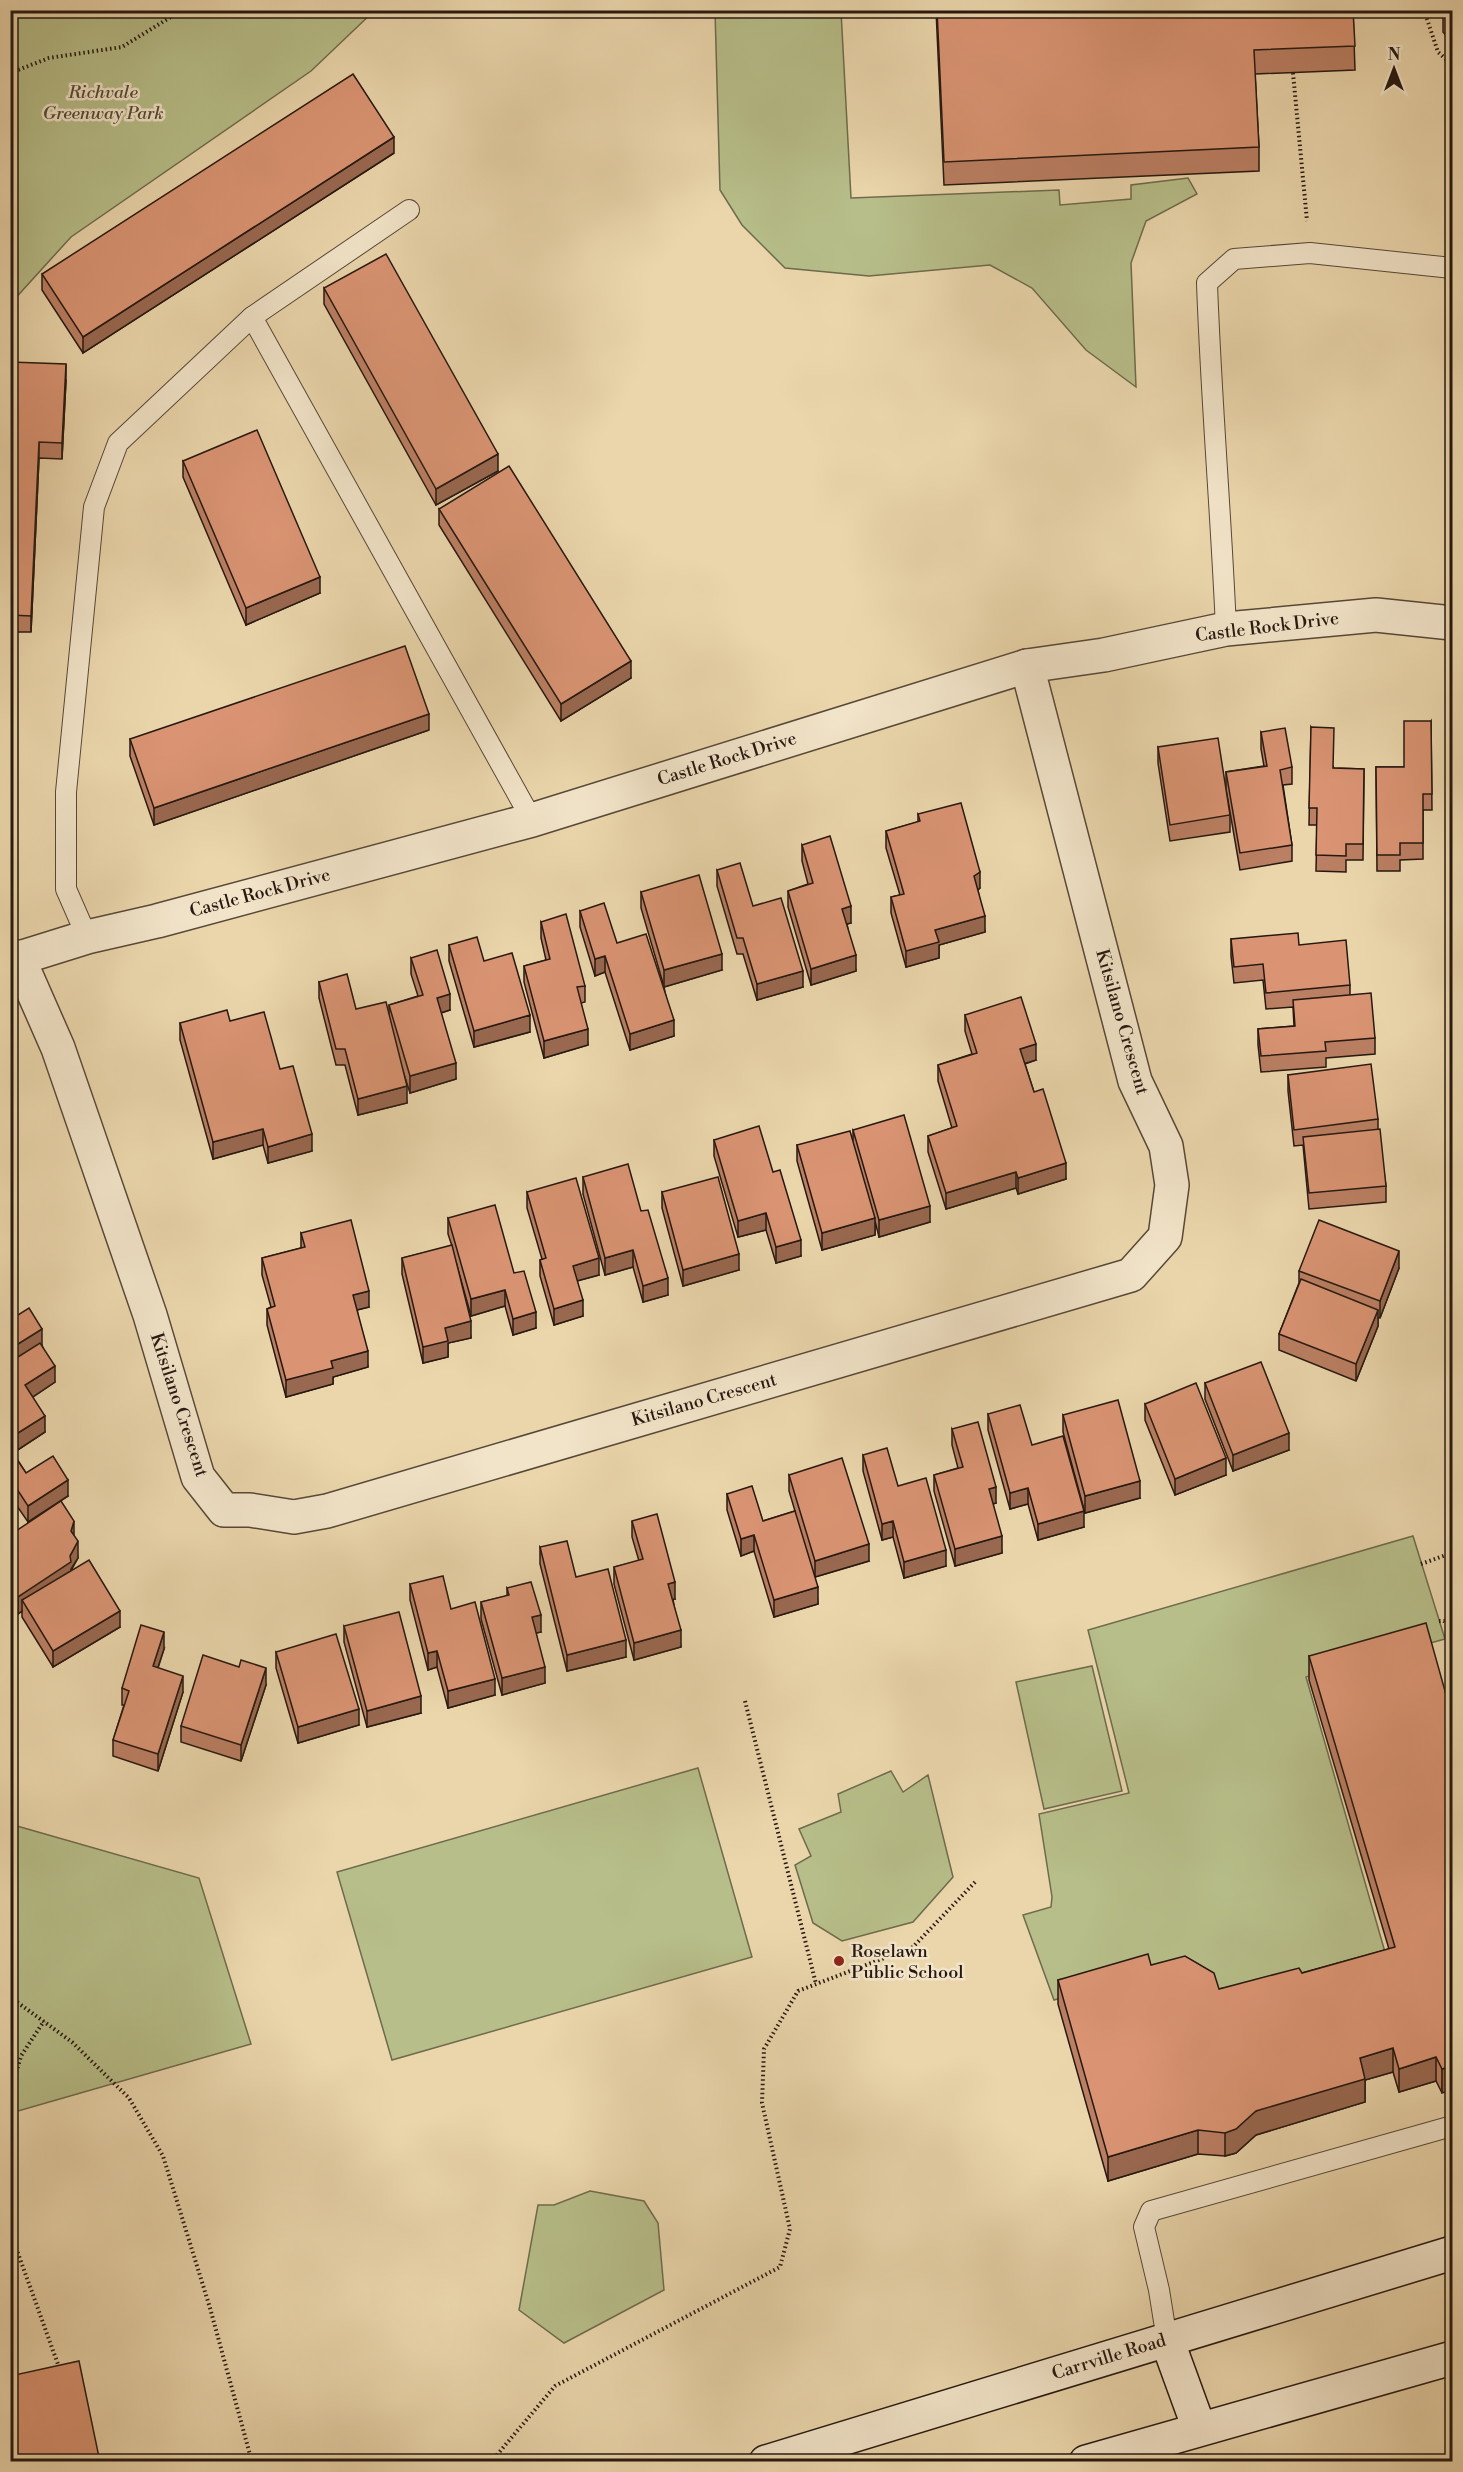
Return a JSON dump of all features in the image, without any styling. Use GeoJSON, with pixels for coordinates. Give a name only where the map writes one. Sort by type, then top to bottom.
{"type":"FeatureCollection","features":[{"type":"Feature","properties":{"kind":"street","name":"Castle Rock Drive"},"geometry":{"type":"LineString","coordinates":[[14,959],[87,937],[169,918],[532,820],[1027,666],[1104,655],[1226,629],[1376,615],[1452,623]]}},
{"type":"Feature","properties":{"kind":"street","name":"Kitsilano Crescent"},"geometry":{"type":"LineString","coordinates":[[14,959],[58,1048],[150,1315],[198,1477],[224,1510],[250,1510],[294,1517],[327,1511],[1131,1275],[1165,1237],[1172,1185],[1166,1146],[1135,1081],[1027,666]]}},
{"type":"Feature","properties":{"kind":"street","name":"Carrville Road"},"geometry":{"type":"LineString","coordinates":[[766,2462],[1452,2253]]}},
{"type":"Feature","properties":{"kind":"street"},"geometry":{"type":"LineString","coordinates":[[1167,2340],[1199,2428]]}},
{"type":"Feature","properties":{"kind":"street"},"geometry":{"type":"LineString","coordinates":[[1086,2462],[1199,2428],[1452,2358]]}},
{"type":"Feature","properties":{"kind":"lane"},"geometry":{"type":"LineString","coordinates":[[87,937],[66,889],[66,792],[94,507],[118,443],[252,317],[409,210]]}},
{"type":"Feature","properties":{"kind":"lane"},"geometry":{"type":"LineString","coordinates":[[1226,629],[1207,283],[1234,259],[1310,253],[1452,268]]}},
{"type":"Feature","properties":{"kind":"lane"},"geometry":{"type":"LineString","coordinates":[[252,317],[532,820]]}},
{"type":"Feature","properties":{"kind":"lane"},"geometry":{"type":"LineString","coordinates":[[1167,2340],[1159,2290],[1144,2227],[1151,2211],[1452,2126]]}},
{"type":"Feature","properties":{"kind":"path"},"geometry":{"type":"LineString","coordinates":[[10,73],[50,58],[122,47],[182,10]]}},
{"type":"Feature","properties":{"kind":"path"},"geometry":{"type":"LineString","coordinates":[[1424,10],[1438,52],[1452,65]]}},
{"type":"Feature","properties":{"kind":"path"},"geometry":{"type":"LineString","coordinates":[[1293,73],[1310,253]]}},
{"type":"Feature","properties":{"kind":"path"},"geometry":{"type":"LineString","coordinates":[[1421,1564],[1452,1553]]}},
{"type":"Feature","properties":{"kind":"path"},"geometry":{"type":"LineString","coordinates":[[1439,1621],[1444,1621],[1452,1631]]}},
{"type":"Feature","properties":{"kind":"path"},"geometry":{"type":"LineString","coordinates":[[746,1701],[816,1984]]}},
{"type":"Feature","properties":{"kind":"path"},"geometry":{"type":"LineString","coordinates":[[491,2462],[555,2386],[780,2267],[790,2229],[762,2103],[764,2049],[798,1991],[913,1947],[977,1880]]}},
{"type":"Feature","properties":{"kind":"path"},"geometry":{"type":"LineString","coordinates":[[10,1997],[72,2042],[129,2098],[163,2156],[210,2308],[252,2462]]}},
{"type":"Feature","properties":{"kind":"path"},"geometry":{"type":"LineString","coordinates":[[10,2094],[21,2056],[44,2021]]}},
{"type":"Feature","properties":{"kind":"path"},"geometry":{"type":"LineString","coordinates":[[10,2230],[61,2372]]}},
{"type":"Feature","properties":{"kind":"green space","name":"Richvale Greenway Park"},"geometry":{"type":"Polygon","coordinates":[[[11,10],[374,11],[311,71],[71,237],[11,303],[11,10]]]}},
{"type":"Feature","properties":{"kind":"green space"},"geometry":{"type":"Polygon","coordinates":[[[715,11],[841,11],[851,198],[1059,190],[1060,205],[1131,199],[1131,185],[1188,178],[1197,194],[1146,221],[1131,263],[1136,387],[1086,350],[1032,288],[990,265],[869,276],[785,268],[742,225],[720,190],[715,11]]]}},
{"type":"Feature","properties":{"kind":"green space"},"geometry":{"type":"Polygon","coordinates":[[[1413,1536],[1445,1639],[1306,1677],[1389,1966],[1223,2008],[1149,1972],[1054,2000],[1023,1915],[1051,1907],[1052,1897],[1039,1814],[1129,1793],[1088,1630],[1413,1536]]]}},
{"type":"Feature","properties":{"kind":"green space"},"geometry":{"type":"Polygon","coordinates":[[[1092,1666],[1122,1791],[1044,1809],[1016,1682],[1092,1666]]]}},
{"type":"Feature","properties":{"kind":"green space"},"geometry":{"type":"Polygon","coordinates":[[[698,1768],[752,1957],[392,2060],[337,1872],[698,1768]]]}},
{"type":"Feature","properties":{"kind":"green space"},"geometry":{"type":"Polygon","coordinates":[[[891,1771],[903,1792],[928,1775],[953,1877],[913,1922],[842,1941],[813,1923],[795,1865],[811,1856],[799,1829],[841,1812],[838,1794],[891,1771]]]}},
{"type":"Feature","properties":{"kind":"green space"},"geometry":{"type":"Polygon","coordinates":[[[10,1824],[199,1878],[251,2044],[11,2113],[10,1824]]]}},
{"type":"Feature","properties":{"kind":"green space"},"geometry":{"type":"Polygon","coordinates":[[[590,2191],[644,2201],[658,2223],[664,2290],[564,2343],[519,2310],[538,2205],[554,2205],[590,2191]]]}},
{"type":"Feature","properties":{"kind":"building"},"geometry":{"type":"Polygon","coordinates":[[[937,10],[1353,10],[1355,46],[1254,50],[1259,147],[944,162],[937,10]]]}},
{"type":"Feature","properties":{"kind":"building"},"geometry":{"type":"Polygon","coordinates":[[[353,74],[394,137],[83,337],[42,274],[353,74]]]}},
{"type":"Feature","properties":{"kind":"building"},"geometry":{"type":"Polygon","coordinates":[[[386,254],[498,454],[436,489],[324,288],[386,254]]]}},
{"type":"Feature","properties":{"kind":"building"},"geometry":{"type":"Polygon","coordinates":[[[10,362],[66,364],[62,443],[39,442],[31,616],[10,615],[10,362]]]}},
{"type":"Feature","properties":{"kind":"building"},"geometry":{"type":"Polygon","coordinates":[[[257,430],[320,577],[246,608],[183,461],[257,430]]]}},
{"type":"Feature","properties":{"kind":"building"},"geometry":{"type":"Polygon","coordinates":[[[509,466],[631,661],[561,704],[439,509],[509,466]]]}},
{"type":"Feature","properties":{"kind":"building"},"geometry":{"type":"Polygon","coordinates":[[[10,629],[17,630],[10,702],[10,629]]]}},
{"type":"Feature","properties":{"kind":"building"},"geometry":{"type":"Polygon","coordinates":[[[405,646],[429,714],[154,808],[130,739],[405,646]]]}},
{"type":"Feature","properties":{"kind":"building"},"geometry":{"type":"Polygon","coordinates":[[[1404,721],[1431,721],[1432,794],[1423,794],[1423,843],[1400,843],[1400,855],[1377,855],[1376,767],[1404,767],[1404,721]]]}},
{"type":"Feature","properties":{"kind":"building"},"geometry":{"type":"Polygon","coordinates":[[[1311,727],[1334,728],[1333,768],[1364,769],[1363,844],[1346,844],[1346,856],[1316,855],[1317,808],[1309,808],[1311,727]]]}},
{"type":"Feature","properties":{"kind":"building"},"geometry":{"type":"Polygon","coordinates":[[[1285,728],[1292,767],[1280,770],[1292,845],[1240,853],[1226,772],[1267,766],[1261,732],[1285,728]]]}},
{"type":"Feature","properties":{"kind":"building"},"geometry":{"type":"Polygon","coordinates":[[[1218,738],[1230,815],[1170,825],[1158,747],[1218,738]]]}},
{"type":"Feature","properties":{"kind":"building"},"geometry":{"type":"Polygon","coordinates":[[[1452,770],[1452,802],[1447,801],[1452,770]]]}},
{"type":"Feature","properties":{"kind":"building"},"geometry":{"type":"Polygon","coordinates":[[[961,803],[980,872],[974,876],[985,916],[935,930],[939,942],[906,951],[891,897],[904,894],[886,831],[920,821],[918,814],[961,803]]]}},
{"type":"Feature","properties":{"kind":"building"},"geometry":{"type":"Polygon","coordinates":[[[830,836],[851,906],[842,909],[856,955],[811,969],[788,891],[813,883],[802,845],[830,836]]]}},
{"type":"Feature","properties":{"kind":"building"},"geometry":{"type":"Polygon","coordinates":[[[740,863],[753,906],[781,898],[803,971],[757,984],[743,938],[737,938],[717,870],[740,863]]]}},
{"type":"Feature","properties":{"kind":"building"},"geometry":{"type":"Polygon","coordinates":[[[699,875],[722,954],[664,970],[641,892],[699,875]]]}},
{"type":"Feature","properties":{"kind":"building"},"geometry":{"type":"Polygon","coordinates":[[[604,903],[617,943],[646,934],[674,1020],[630,1034],[605,956],[595,959],[580,911],[604,903]]]}},
{"type":"Feature","properties":{"kind":"building"},"geometry":{"type":"Polygon","coordinates":[[[566,914],[585,986],[577,987],[588,1029],[544,1041],[524,966],[550,959],[541,922],[566,914]]]}},
{"type":"Feature","properties":{"kind":"building"},"geometry":{"type":"Polygon","coordinates":[[[1298,933],[1299,945],[1346,940],[1350,985],[1266,993],[1263,964],[1234,967],[1231,939],[1298,933]]]}},
{"type":"Feature","properties":{"kind":"building"},"geometry":{"type":"Polygon","coordinates":[[[477,937],[484,961],[512,953],[530,1015],[474,1031],[449,945],[477,937]]]}},
{"type":"Feature","properties":{"kind":"building"},"geometry":{"type":"Polygon","coordinates":[[[437,950],[450,994],[437,998],[456,1063],[410,1076],[389,1005],[423,995],[411,958],[437,950]]]}},
{"type":"Feature","properties":{"kind":"building"},"geometry":{"type":"Polygon","coordinates":[[[347,974],[356,1009],[386,1002],[407,1086],[358,1099],[345,1049],[336,1049],[319,982],[347,974]]]}},
{"type":"Feature","properties":{"kind":"building"},"geometry":{"type":"Polygon","coordinates":[[[1371,993],[1375,1038],[1325,1042],[1326,1051],[1261,1056],[1258,1029],[1295,1026],[1293,1000],[1371,993]]]}},
{"type":"Feature","properties":{"kind":"building"},"geometry":{"type":"Polygon","coordinates":[[[1021,997],[1036,1044],[1020,1049],[1034,1092],[1043,1089],[1066,1163],[1018,1178],[1016,1172],[946,1193],[928,1136],[957,1126],[938,1065],[977,1053],[965,1015],[1021,997]]]}},
{"type":"Feature","properties":{"kind":"building"},"geometry":{"type":"Polygon","coordinates":[[[227,1010],[230,1021],[264,1012],[280,1069],[293,1066],[312,1134],[268,1147],[263,1129],[213,1142],[180,1023],[227,1010]]]}},
{"type":"Feature","properties":{"kind":"building"},"geometry":{"type":"Polygon","coordinates":[[[1371,1064],[1378,1119],[1294,1130],[1288,1075],[1371,1064]]]}},
{"type":"Feature","properties":{"kind":"building"},"geometry":{"type":"Polygon","coordinates":[[[904,1115],[930,1206],[879,1220],[853,1130],[904,1115]]]}},
{"type":"Feature","properties":{"kind":"building"},"geometry":{"type":"Polygon","coordinates":[[[759,1126],[773,1172],[780,1170],[801,1240],[776,1247],[766,1213],[738,1221],[714,1140],[759,1126]]]}},
{"type":"Feature","properties":{"kind":"building"},"geometry":{"type":"Polygon","coordinates":[[[1380,1129],[1386,1186],[1309,1193],[1303,1137],[1380,1129]]]}},
{"type":"Feature","properties":{"kind":"building"},"geometry":{"type":"Polygon","coordinates":[[[850,1131],[875,1218],[822,1233],[797,1145],[850,1131]]]}},
{"type":"Feature","properties":{"kind":"building"},"geometry":{"type":"Polygon","coordinates":[[[628,1164],[641,1211],[648,1210],[668,1278],[643,1286],[633,1250],[605,1258],[583,1177],[628,1164]]]}},
{"type":"Feature","properties":{"kind":"building"},"geometry":{"type":"Polygon","coordinates":[[[718,1177],[739,1254],[683,1270],[662,1192],[718,1177]]]}},
{"type":"Feature","properties":{"kind":"building"},"geometry":{"type":"Polygon","coordinates":[[[576,1178],[599,1258],[573,1266],[583,1300],[554,1309],[540,1260],[546,1258],[527,1192],[576,1178]]]}},
{"type":"Feature","properties":{"kind":"building"},"geometry":{"type":"Polygon","coordinates":[[[495,1205],[514,1273],[524,1271],[536,1312],[513,1319],[505,1290],[471,1299],[448,1218],[495,1205]]]}},
{"type":"Feature","properties":{"kind":"building"},"geometry":{"type":"Polygon","coordinates":[[[351,1220],[369,1291],[353,1295],[368,1351],[331,1361],[333,1368],[286,1380],[267,1309],[275,1306],[262,1258],[305,1247],[301,1233],[351,1220]]]}},
{"type":"Feature","properties":{"kind":"building"},"geometry":{"type":"Polygon","coordinates":[[[1319,1220],[1399,1251],[1380,1301],[1299,1271],[1319,1220]]]}},
{"type":"Feature","properties":{"kind":"building"},"geometry":{"type":"Polygon","coordinates":[[[452,1245],[471,1321],[445,1328],[448,1341],[423,1347],[402,1258],[452,1245]]]}},
{"type":"Feature","properties":{"kind":"building"},"geometry":{"type":"Polygon","coordinates":[[[1301,1279],[1378,1310],[1356,1364],[1279,1334],[1301,1279]]]}},
{"type":"Feature","properties":{"kind":"building"},"geometry":{"type":"Polygon","coordinates":[[[29,1308],[42,1329],[10,1349],[10,1320],[29,1308]]]}},
{"type":"Feature","properties":{"kind":"building"},"geometry":{"type":"Polygon","coordinates":[[[40,1343],[55,1366],[25,1385],[45,1416],[10,1438],[10,1362],[40,1343]]]}},
{"type":"Feature","properties":{"kind":"building"},"geometry":{"type":"Polygon","coordinates":[[[1261,1362],[1289,1433],[1233,1455],[1205,1383],[1261,1362]]]}},
{"type":"Feature","properties":{"kind":"building"},"geometry":{"type":"Polygon","coordinates":[[[1196,1383],[1226,1458],[1175,1479],[1145,1404],[1196,1383]]]}},
{"type":"Feature","properties":{"kind":"building"},"geometry":{"type":"Polygon","coordinates":[[[1118,1400],[1140,1481],[1085,1496],[1063,1415],[1118,1400]]]}},
{"type":"Feature","properties":{"kind":"building"},"geometry":{"type":"Polygon","coordinates":[[[1020,1405],[1032,1445],[1063,1436],[1084,1511],[1038,1524],[1028,1488],[1010,1493],[988,1414],[1020,1405]]]}},
{"type":"Feature","properties":{"kind":"building"},"geometry":{"type":"Polygon","coordinates":[[[978,1422],[996,1487],[989,1489],[1002,1536],[955,1549],[934,1475],[963,1467],[952,1429],[978,1422]]]}},
{"type":"Feature","properties":{"kind":"building"},"geometry":{"type":"Polygon","coordinates":[[[887,1448],[898,1486],[926,1478],[946,1550],[904,1562],[893,1521],[882,1524],[863,1455],[887,1448]]]}},
{"type":"Feature","properties":{"kind":"building"},"geometry":{"type":"Polygon","coordinates":[[[10,1449],[26,1473],[53,1456],[68,1480],[28,1506],[15,1486],[10,1489],[10,1449]]]}},
{"type":"Feature","properties":{"kind":"building"},"geometry":{"type":"Polygon","coordinates":[[[842,1458],[869,1544],[815,1561],[789,1475],[842,1458]]]}},
{"type":"Feature","properties":{"kind":"building"},"geometry":{"type":"Polygon","coordinates":[[[752,1486],[763,1521],[795,1511],[818,1587],[774,1600],[754,1535],[741,1539],[727,1494],[752,1486]]]}},
{"type":"Feature","properties":{"kind":"building"},"geometry":{"type":"Polygon","coordinates":[[[61,1501],[74,1521],[71,1531],[78,1541],[70,1556],[71,1562],[18,1597],[10,1585],[10,1535],[61,1501]]]}},
{"type":"Feature","properties":{"kind":"building"},"geometry":{"type":"Polygon","coordinates":[[[657,1514],[675,1582],[668,1584],[681,1630],[634,1643],[614,1567],[643,1559],[632,1521],[657,1514]]]}},
{"type":"Feature","properties":{"kind":"building"},"geometry":{"type":"Polygon","coordinates":[[[567,1541],[576,1577],[608,1569],[626,1640],[567,1655],[540,1547],[567,1541]]]}},
{"type":"Feature","properties":{"kind":"building"},"geometry":{"type":"Polygon","coordinates":[[[89,1560],[120,1611],[53,1651],[22,1600],[89,1560]]]}},
{"type":"Feature","properties":{"kind":"building"},"geometry":{"type":"Polygon","coordinates":[[[443,1576],[451,1609],[475,1602],[495,1679],[448,1691],[437,1651],[428,1653],[410,1584],[443,1576]]]}},
{"type":"Feature","properties":{"kind":"building"},"geometry":{"type":"Polygon","coordinates":[[[531,1582],[541,1615],[532,1617],[545,1667],[502,1678],[481,1602],[509,1595],[507,1588],[531,1582]]]}},
{"type":"Feature","properties":{"kind":"building"},"geometry":{"type":"Polygon","coordinates":[[[399,1612],[421,1696],[367,1711],[344,1626],[399,1612]]]}},
{"type":"Feature","properties":{"kind":"building"},"geometry":{"type":"Polygon","coordinates":[[[1426,1623],[1452,1716],[1452,2066],[1442,2069],[1436,2057],[1399,2069],[1393,2048],[1360,2058],[1365,2079],[1256,2111],[1236,2129],[1225,2133],[1198,2130],[1108,2157],[1058,1980],[1148,1954],[1151,1965],[1185,1956],[1214,1973],[1219,1989],[1299,1968],[1302,1973],[1395,1947],[1309,1656],[1426,1623]]]}},
{"type":"Feature","properties":{"kind":"building"},"geometry":{"type":"Polygon","coordinates":[[[141,1625],[164,1632],[153,1666],[183,1676],[158,1754],[113,1740],[129,1691],[122,1688],[141,1625]]]}},
{"type":"Feature","properties":{"kind":"building"},"geometry":{"type":"Polygon","coordinates":[[[336,1634],[359,1709],[298,1727],[276,1652],[336,1634]]]}},
{"type":"Feature","properties":{"kind":"building"},"geometry":{"type":"Polygon","coordinates":[[[203,1655],[239,1667],[241,1660],[266,1668],[241,1745],[181,1726],[203,1655]]]}},
{"type":"Feature","properties":{"kind":"building"},"geometry":{"type":"Polygon","coordinates":[[[79,2361],[100,2462],[14,2462],[10,2447],[10,2376],[79,2361]]]}},
{"type":"Feature","properties":{"kind":"place","name":"Roselawn Public School"},"geometry":{"type":"Point","coordinates":[839,1961]}}]}
